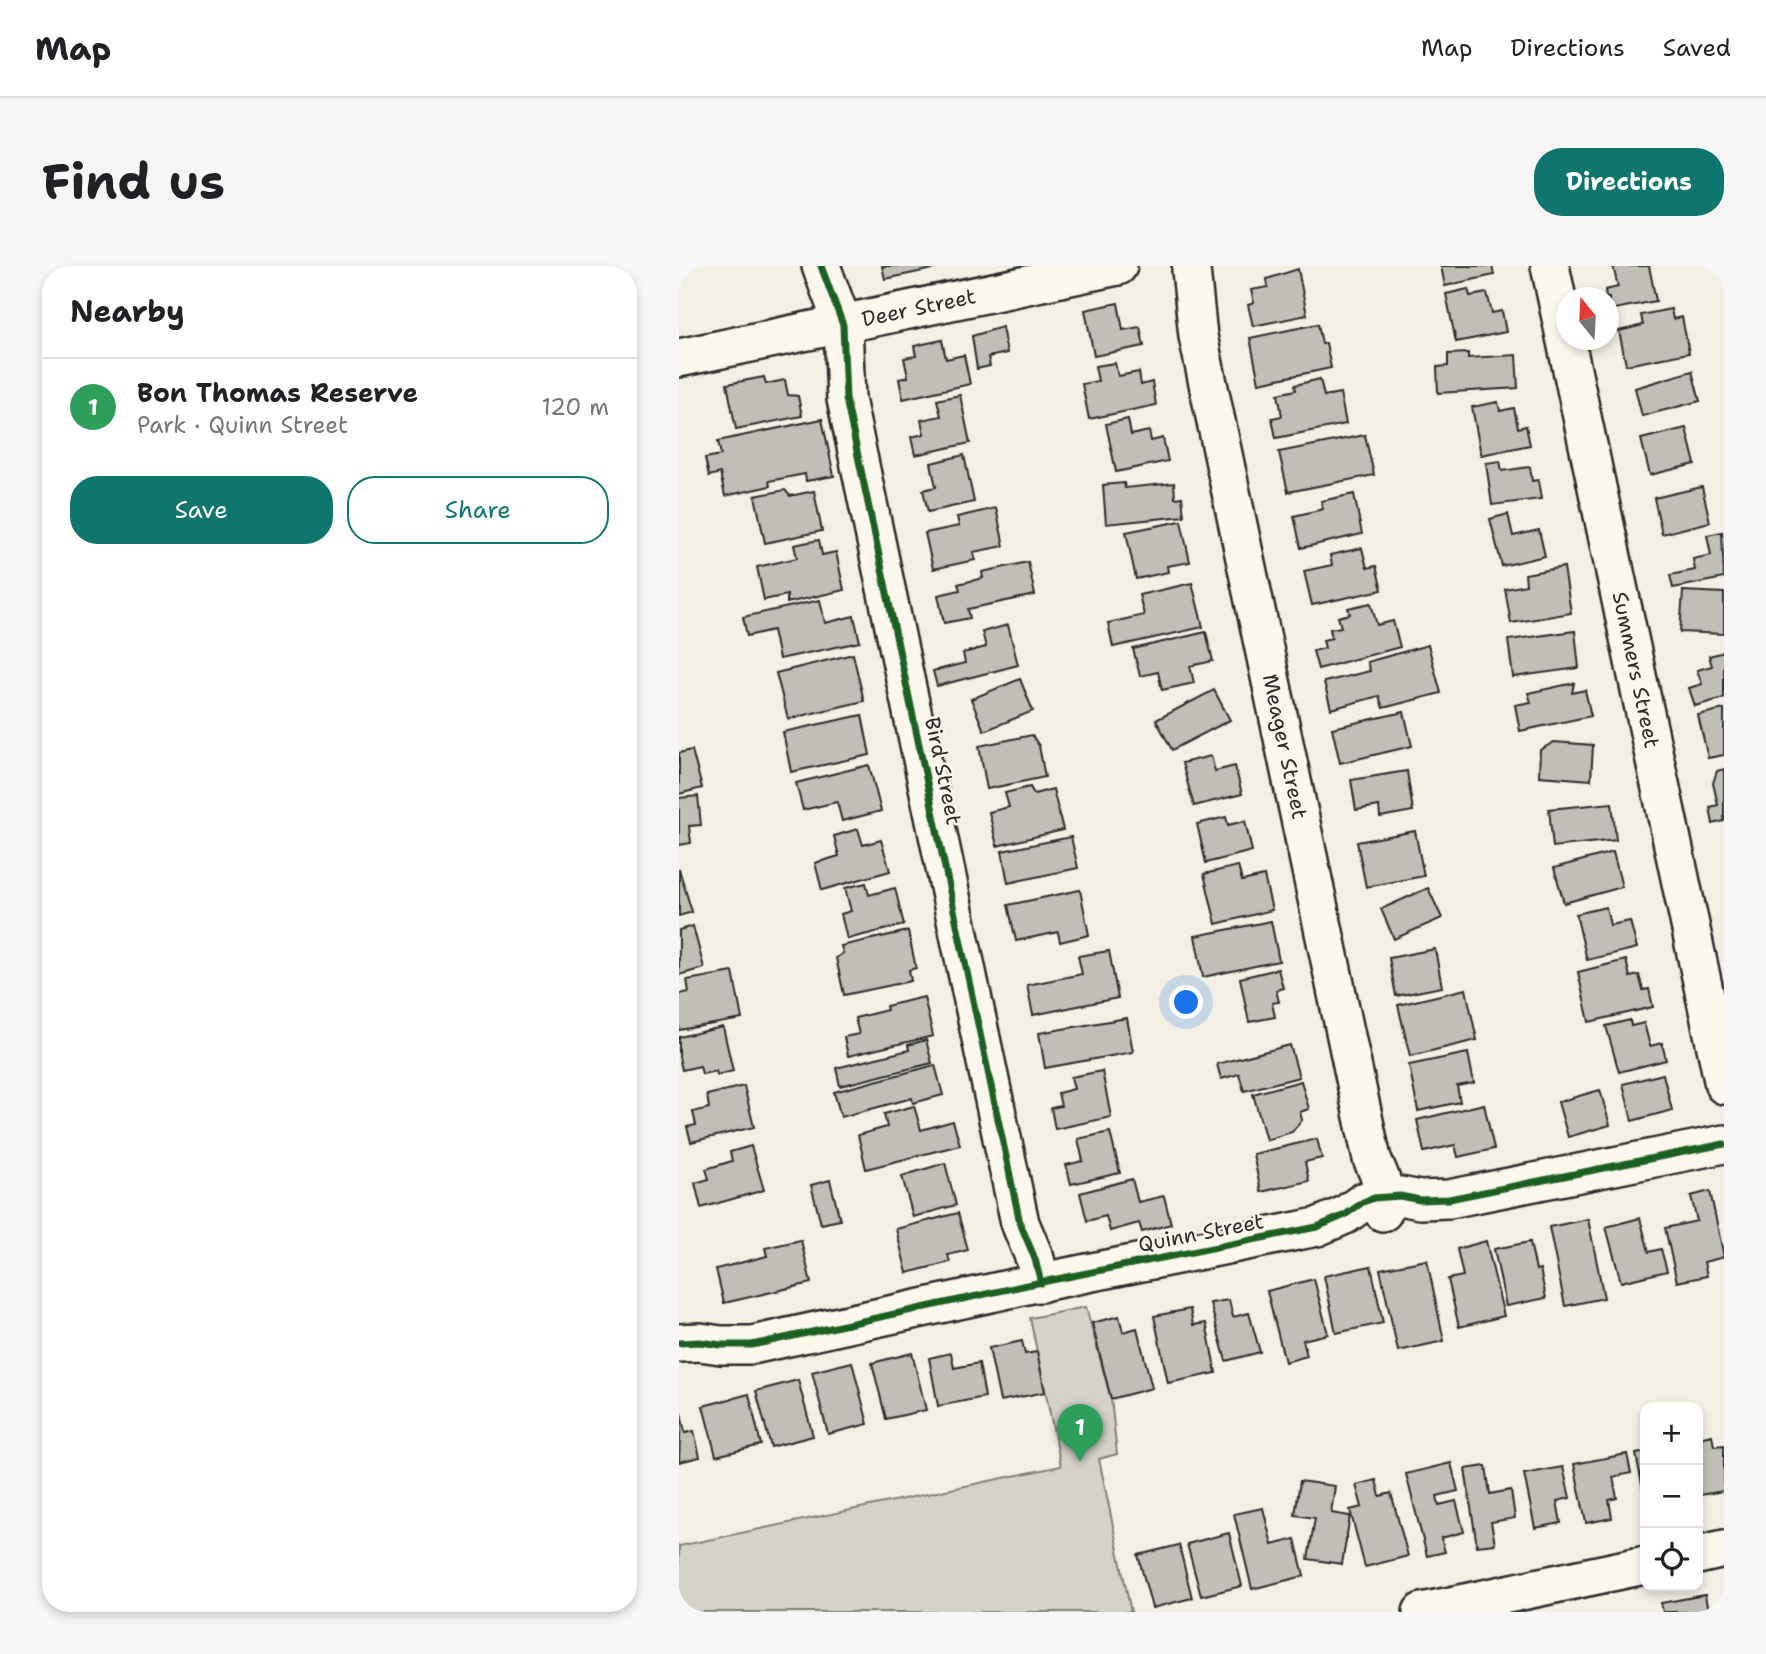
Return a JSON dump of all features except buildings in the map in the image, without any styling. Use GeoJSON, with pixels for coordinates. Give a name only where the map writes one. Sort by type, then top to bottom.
{"type":"FeatureCollection","features":[{"type":"Feature","properties":{"kind":"street","name":"Bird Street"},"geometry":{"type":"LineString","coordinates":[[815,266],[831,327]]}},
{"type":"Feature","properties":{"kind":"street","name":"Bird Street"},"geometry":{"type":"LineString","coordinates":[[821,266],[831,327],[1020,1223],[1021,1261],[1034,1284]]}},
{"type":"Feature","properties":{"kind":"street","name":"Deer Street"},"geometry":{"type":"LineString","coordinates":[[679,358],[1127,266]]}},
{"type":"Feature","properties":{"kind":"street","name":"Summers Street"},"geometry":{"type":"LineString","coordinates":[[1550,266],[1722,1080],[1724,1120]]}},
{"type":"Feature","properties":{"kind":"street","name":"Meager Street"},"geometry":{"type":"LineString","coordinates":[[1182,269],[1372,1159],[1371,1184],[1381,1202]]}},
{"type":"Feature","properties":{"kind":"street","name":"Quinn Street"},"geometry":{"type":"LineString","coordinates":[[681,1346],[701,1360],[730,1355],[752,1345],[1034,1284],[1317,1227],[1341,1229],[1362,1223],[1375,1214],[1381,1202],[1411,1213],[1430,1210],[1449,1199],[1724,1144]]}},
{"type":"Feature","properties":{"kind":"street"},"geometry":{"type":"LineString","coordinates":[[1703,1554],[1724,1549]]}},
{"type":"Feature","properties":{"kind":"street"},"geometry":{"type":"LineString","coordinates":[[1422,1612],[1640,1567]]}},
{"type":"Feature","properties":{"kind":"shaded area"},"geometry":{"type":"Polygon","coordinates":[[[1086,1307],[1111,1399],[1117,1454],[1099,1459],[1131,1612],[679,1612],[679,1546],[1061,1466],[1030,1318],[1086,1307]]]}},
{"type":"Feature","properties":{"kind":"cycle path"},"geometry":{"type":"LineString","coordinates":[[821,266],[843,325],[846,399],[1020,1223],[1035,1259],[1041,1283]]}},
{"type":"Feature","properties":{"kind":"cycle path"},"geometry":{"type":"LineString","coordinates":[[679,1343],[752,1345],[1027,1285],[1317,1227],[1374,1198],[1400,1196],[1420,1200],[1449,1199],[1724,1144]]}},
{"type":"Feature","properties":{"kind":"place","name":"Bon Thomas Reserve"},"geometry":{"type":"Point","coordinates":[1080,1462]}}]}
